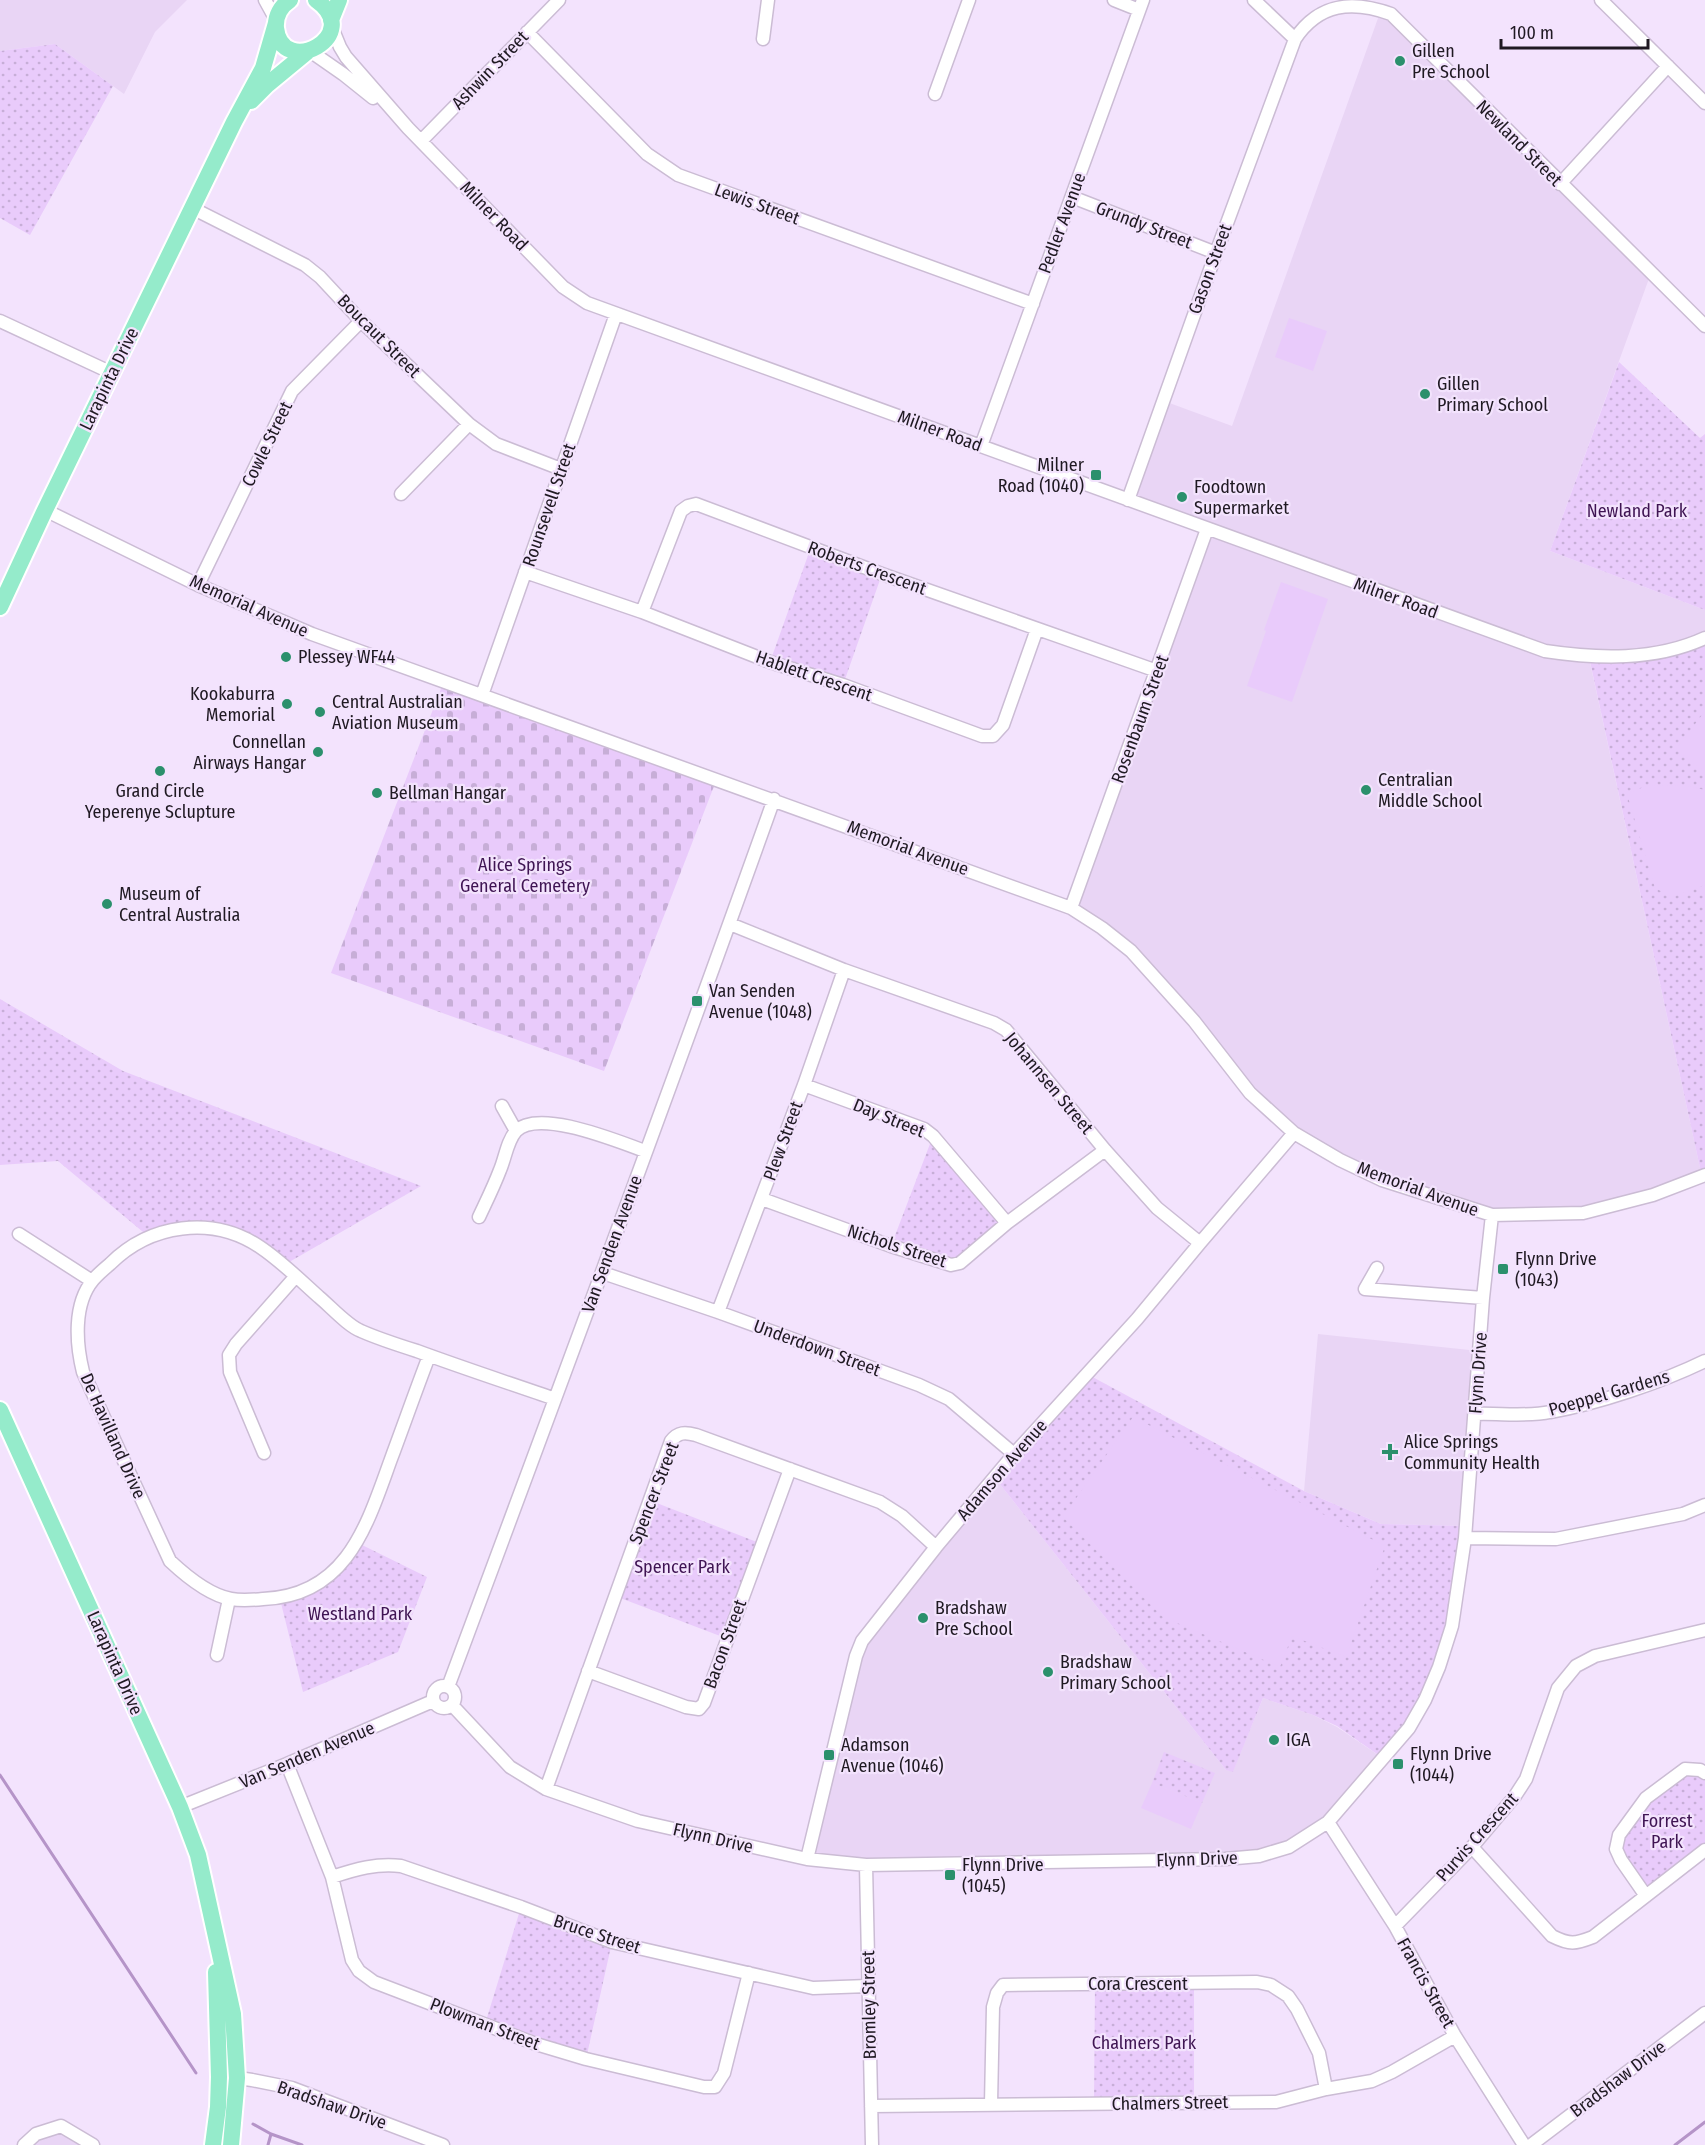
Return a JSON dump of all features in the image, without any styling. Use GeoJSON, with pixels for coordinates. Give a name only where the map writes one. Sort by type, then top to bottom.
{"type":"FeatureCollection","features":[{"type":"Feature","properties":{"kind":"main road","name":"Larapinta Drive"},"geometry":{"type":"LineString","coordinates":[[0,607],[192,208],[263,68],[276,22],[282,7],[290,0]]}},
{"type":"Feature","properties":{"kind":"main road"},"geometry":{"type":"LineString","coordinates":[[316,0],[324,6],[331,22]]}},
{"type":"Feature","properties":{"kind":"main road"},"geometry":{"type":"LineString","coordinates":[[331,22],[339,0]]}},
{"type":"Feature","properties":{"kind":"main road"},"geometry":{"type":"LineString","coordinates":[[276,22],[277,32],[286,46],[293,50],[308,52]]}},
{"type":"Feature","properties":{"kind":"main road","name":"Larapinta Drive"},"geometry":{"type":"LineString","coordinates":[[220,151],[253,99],[308,52],[324,43],[331,22]]}},
{"type":"Feature","properties":{"kind":"main road","name":"Larapinta Drive"},"geometry":{"type":"LineString","coordinates":[[0,1410],[180,1807],[198,1856],[233,2013],[237,2078],[231,2145]]}},
{"type":"Feature","properties":{"kind":"main road","name":"Larapinta Drive"},"geometry":{"type":"LineString","coordinates":[[213,2145],[219,2077],[214,1922]]}},
{"type":"Feature","properties":{"kind":"street"},"geometry":{"type":"LineString","coordinates":[[265,0],[276,22]]}},
{"type":"Feature","properties":{"kind":"street","name":"Ashwin Street"},"geometry":{"type":"LineString","coordinates":[[421,141],[559,0]]}},
{"type":"Feature","properties":{"kind":"street"},"geometry":{"type":"LineString","coordinates":[[763,39],[768,0]]}},
{"type":"Feature","properties":{"kind":"street"},"geometry":{"type":"LineString","coordinates":[[935,94],[969,0]]}},
{"type":"Feature","properties":{"kind":"street"},"geometry":{"type":"LineString","coordinates":[[1114,0],[1141,5]]}},
{"type":"Feature","properties":{"kind":"street"},"geometry":{"type":"LineString","coordinates":[[1254,0],[1295,39]]}},
{"type":"Feature","properties":{"kind":"street","name":"Newland Street"},"geometry":{"type":"LineString","coordinates":[[1295,39],[1304,24],[1317,12],[1331,4],[1344,0],[1364,1],[1382,7],[1705,326]]}},
{"type":"Feature","properties":{"kind":"street"},"geometry":{"type":"LineString","coordinates":[[1601,0],[1705,103]]}},
{"type":"Feature","properties":{"kind":"street","name":"Pedler Avenue"},"geometry":{"type":"LineString","coordinates":[[981,446],[1141,5]]}},
{"type":"Feature","properties":{"kind":"street","name":"Milner Road"},"geometry":{"type":"LineString","coordinates":[[331,22],[346,57],[408,128],[563,287],[587,303],[1545,651],[1589,657],[1619,657],[1656,653],[1705,638]]}},
{"type":"Feature","properties":{"kind":"street","name":"Lewis Street"},"geometry":{"type":"LineString","coordinates":[[527,32],[647,154],[678,175],[1033,304]]}},
{"type":"Feature","properties":{"kind":"street","name":"Gason Street"},"geometry":{"type":"LineString","coordinates":[[1128,501],[1216,252],[1295,39]]}},
{"type":"Feature","properties":{"kind":"street","name":"Milner Road"},"geometry":{"type":"LineString","coordinates":[[308,52],[351,80],[408,128]]}},
{"type":"Feature","properties":{"kind":"street"},"geometry":{"type":"LineString","coordinates":[[1560,184],[1668,66]]}},
{"type":"Feature","properties":{"kind":"street","name":"Grundy Street"},"geometry":{"type":"LineString","coordinates":[[1072,197],[1216,252]]}},
{"type":"Feature","properties":{"kind":"street","name":"Boucaut Street"},"geometry":{"type":"LineString","coordinates":[[192,208],[305,266],[320,277],[361,321],[469,424],[496,444],[561,469]]}},
{"type":"Feature","properties":{"kind":"street","name":"Rounsevell Street"},"geometry":{"type":"LineString","coordinates":[[482,695],[616,314]]}},
{"type":"Feature","properties":{"kind":"street"},"geometry":{"type":"LineString","coordinates":[[0,321],[112,373]]}},
{"type":"Feature","properties":{"kind":"street","name":"Cowle Street"},"geometry":{"type":"LineString","coordinates":[[198,585],[292,391],[361,321]]}},
{"type":"Feature","properties":{"kind":"street"},"geometry":{"type":"LineString","coordinates":[[401,494],[469,424]]}},
{"type":"Feature","properties":{"kind":"street","name":"Roberts Crescent"},"geometry":{"type":"LineString","coordinates":[[642,612],[681,511],[696,504],[1157,671]]}},
{"type":"Feature","properties":{"kind":"street","name":"Memorial Avenue"},"geometry":{"type":"LineString","coordinates":[[45,510],[198,585],[312,634],[1071,908],[1102,928],[1131,951],[1194,1020],[1250,1093],[1294,1133],[1340,1160],[1382,1180],[1492,1215],[1583,1213],[1653,1195],[1705,1175]]}},
{"type":"Feature","properties":{"kind":"street","name":"Rosenbaum Street"},"geometry":{"type":"LineString","coordinates":[[1071,908],[1207,529]]}},
{"type":"Feature","properties":{"kind":"street","name":"Hablett Crescent"},"geometry":{"type":"LineString","coordinates":[[525,572],[642,612],[770,662],[843,685],[982,736],[993,736],[1003,725],[1037,629]]}},
{"type":"Feature","properties":{"kind":"street","name":"Van Senden Avenue"},"geometry":{"type":"LineString","coordinates":[[448,1687],[603,1273],[645,1151],[774,799]]}},
{"type":"Feature","properties":{"kind":"street","name":"Johannsen Street"},"geometry":{"type":"LineString","coordinates":[[730,924],[844,970],[994,1023],[1006,1030],[1105,1150],[1157,1208],[1200,1243]]}},
{"type":"Feature","properties":{"kind":"street","name":"Plew Street"},"geometry":{"type":"LineString","coordinates":[[718,1312],[804,1085],[844,970]]}},
{"type":"Feature","properties":{"kind":"street","name":"Day Street"},"geometry":{"type":"LineString","coordinates":[[804,1085],[924,1130],[933,1136],[1007,1223]]}},
{"type":"Feature","properties":{"kind":"street"},"geometry":{"type":"LineString","coordinates":[[502,1106],[516,1131]]}},
{"type":"Feature","properties":{"kind":"street"},"geometry":{"type":"LineString","coordinates":[[479,1217],[516,1131],[528,1125],[548,1124],[582,1128],[645,1151]]}},
{"type":"Feature","properties":{"kind":"street","name":"Adamson Avenue"},"geometry":{"type":"LineString","coordinates":[[807,1859],[862,1641],[936,1547],[1014,1454],[1137,1319],[1294,1133]]}},
{"type":"Feature","properties":{"kind":"street","name":"Nichols Street"},"geometry":{"type":"LineString","coordinates":[[762,1199],[891,1246],[951,1265],[960,1263],[1007,1223],[1105,1150]]}},
{"type":"Feature","properties":{"kind":"street","name":"Flynn Drive"},"geometry":{"type":"LineString","coordinates":[[452,1705],[510,1767],[546,1789],[638,1821],[807,1859],[866,1865],[1225,1859],[1259,1856],[1289,1847],[1328,1822],[1409,1728],[1425,1700],[1439,1667],[1452,1626],[1465,1538],[1483,1298],[1492,1215]]}},
{"type":"Feature","properties":{"kind":"street","name":"De Havilland Drive"},"geometry":{"type":"LineString","coordinates":[[429,1356],[371,1513],[358,1543],[344,1560],[325,1580],[304,1592],[280,1599],[228,1599],[213,1593],[184,1575],[170,1561],[83,1372],[77,1347],[78,1324],[81,1305],[92,1281],[115,1259],[149,1237],[168,1230],[190,1227],[214,1229],[236,1234],[259,1246],[358,1330],[555,1399]]}},
{"type":"Feature","properties":{"kind":"street"},"geometry":{"type":"LineString","coordinates":[[19,1234],[92,1281]]}},
{"type":"Feature","properties":{"kind":"street"},"geometry":{"type":"LineString","coordinates":[[1377,1268],[1365,1289],[1483,1298]]}},
{"type":"Feature","properties":{"kind":"street","name":"Underdown Street"},"geometry":{"type":"LineString","coordinates":[[603,1273],[919,1385],[949,1399],[1014,1454]]}},
{"type":"Feature","properties":{"kind":"street"},"geometry":{"type":"LineString","coordinates":[[264,1453],[230,1372],[229,1355],[296,1276]]}},
{"type":"Feature","properties":{"kind":"street","name":"Poeppel Gardens"},"geometry":{"type":"LineString","coordinates":[[1476,1414],[1549,1413],[1607,1398],[1705,1361]]}},
{"type":"Feature","properties":{"kind":"street","name":"Spencer Street"},"geometry":{"type":"LineString","coordinates":[[546,1789],[653,1490],[671,1441],[676,1435],[685,1432],[696,1435],[880,1502],[902,1516],[936,1547]]}},
{"type":"Feature","properties":{"kind":"street","name":"Bacon Street"},"geometry":{"type":"LineString","coordinates":[[588,1671],[686,1707],[699,1709],[704,1703],[790,1469]]}},
{"type":"Feature","properties":{"kind":"street"},"geometry":{"type":"LineString","coordinates":[[1465,1538],[1556,1539],[1683,1514],[1705,1505]]}},
{"type":"Feature","properties":{"kind":"street"},"geometry":{"type":"LineString","coordinates":[[217,1655],[228,1599]]}},
{"type":"Feature","properties":{"kind":"street","name":"Purvis Crescent"},"geometry":{"type":"LineString","coordinates":[[1395,1926],[1472,1847],[1515,1796],[1526,1779],[1558,1688],[1576,1666],[1595,1656],[1705,1630]]}},
{"type":"Feature","properties":{"kind":"street"},"geometry":{"type":"LineString","coordinates":[[444,1686],[448,1687],[455,1696],[452,1705],[443,1709],[435,1705],[433,1701],[435,1690],[444,1686]]}},
{"type":"Feature","properties":{"kind":"street","name":"Van Senden Avenue"},"geometry":{"type":"LineString","coordinates":[[180,1807],[433,1701]]}},
{"type":"Feature","properties":{"kind":"street","name":"Plowman Street"},"geometry":{"type":"LineString","coordinates":[[287,1764],[332,1877],[352,1960],[359,1971],[374,1983],[536,2044],[586,2059],[704,2087],[715,2087],[724,2073],[749,1974]]}},
{"type":"Feature","properties":{"kind":"street"},"geometry":{"type":"LineString","coordinates":[[1646,1896],[1616,1849],[1619,1835],[1646,1798],[1685,1769],[1700,1770],[1705,1773]]}},
{"type":"Feature","properties":{"kind":"street","name":"Francis Street"},"geometry":{"type":"LineString","coordinates":[[1328,1822],[1395,1926],[1455,2036],[1524,2145]]}},
{"type":"Feature","properties":{"kind":"street"},"geometry":{"type":"LineString","coordinates":[[1472,1847],[1552,1936],[1564,1942],[1576,1944],[1593,1937],[1705,1850]]}},
{"type":"Feature","properties":{"kind":"street","name":"Bruce Street"},"geometry":{"type":"LineString","coordinates":[[332,1877],[359,1868],[385,1864],[401,1866],[521,1907],[612,1942],[813,1988],[868,1986]]}},
{"type":"Feature","properties":{"kind":"street","name":"Bromley Street"},"geometry":{"type":"LineString","coordinates":[[866,1865],[872,2145]]}},
{"type":"Feature","properties":{"kind":"street","name":"Cora Crescent"},"geometry":{"type":"LineString","coordinates":[[991,2104],[993,2007],[997,1993],[1004,1985],[1257,1983],[1271,1985],[1288,1996],[1297,2009],[1319,2054],[1326,2089]]}},
{"type":"Feature","properties":{"kind":"street","name":"Bradshaw Drive"},"geometry":{"type":"LineString","coordinates":[[1531,2145],[1705,2013]]}},
{"type":"Feature","properties":{"kind":"street","name":"Chalmers Street"},"geometry":{"type":"LineString","coordinates":[[871,2106],[1276,2102],[1326,2089],[1372,2081],[1455,2036]]}},
{"type":"Feature","properties":{"kind":"street","name":"Bradshaw Drive"},"geometry":{"type":"LineString","coordinates":[[219,2077],[292,2088],[443,2145]]}},
{"type":"Feature","properties":{"kind":"street"},"geometry":{"type":"LineString","coordinates":[[24,2145],[36,2133],[61,2126],[93,2145]]}},
{"type":"Feature","properties":{"kind":"shaded area"},"geometry":{"type":"Polygon","coordinates":[[[0,0],[187,0],[155,32],[124,94],[55,44],[0,51],[0,0]]]}},
{"type":"Feature","properties":{"kind":"shaded area","name":"Centralian Middle School"},"geometry":{"type":"Polygon","coordinates":[[[1382,7],[1651,273],[1550,551],[1705,610],[1705,638],[1693,643],[1589,658],[1702,1177],[1583,1213],[1492,1215],[1429,1196],[1294,1133],[1131,951],[1071,908],[1207,529],[1128,500],[1164,401],[1232,426],[1382,7]]]}},
{"type":"Feature","properties":{"kind":"shaded area","name":"Alice Springs Community Health"},"geometry":{"type":"Polygon","coordinates":[[[1318,1334],[1479,1351],[1466,1526],[1381,1524],[1304,1491],[1318,1334]]]}},
{"type":"Feature","properties":{"kind":"shaded area","name":"Bradshaw Primary School"},"geometry":{"type":"Polygon","coordinates":[[[995,1478],[1226,1770],[1233,1771],[1263,1698],[1313,1715],[1337,1727],[1384,1759],[1328,1822],[1289,1847],[1225,1859],[807,1859],[856,1656],[995,1478]]]}},
{"type":"Feature","properties":{"kind":"shaded area"},"geometry":{"type":"Polygon","coordinates":[[[52,2127],[93,2145],[24,2145],[52,2127]]]}},
{"type":"Feature","properties":{"kind":"green space"},"geometry":{"type":"Polygon","coordinates":[[[55,44],[113,86],[30,235],[0,218],[0,51],[55,44]]]}},
{"type":"Feature","properties":{"kind":"green space"},"geometry":{"type":"Polygon","coordinates":[[[1289,318],[1327,331],[1313,371],[1275,357],[1289,318]]]}},
{"type":"Feature","properties":{"kind":"green space","name":"Newland Park"},"geometry":{"type":"Polygon","coordinates":[[[1619,362],[1700,438],[1705,434],[1705,610],[1550,551],[1619,362]]]}},
{"type":"Feature","properties":{"kind":"green space"},"geometry":{"type":"Polygon","coordinates":[[[811,547],[882,574],[843,685],[770,662],[811,547]]]}},
{"type":"Feature","properties":{"kind":"green space"},"geometry":{"type":"Polygon","coordinates":[[[1281,582],[1328,599],[1292,702],[1247,686],[1281,582]]]}},
{"type":"Feature","properties":{"kind":"green space"},"geometry":{"type":"Polygon","coordinates":[[[1705,638],[1705,1175],[1702,1177],[1589,657],[1619,657],[1705,638]]]}},
{"type":"Feature","properties":{"kind":"green space","name":"Alice Springs General Cemetery"},"geometry":{"type":"Polygon","coordinates":[[[444,681],[716,781],[604,1071],[331,973],[444,681]]]}},
{"type":"Feature","properties":{"kind":"green space"},"geometry":{"type":"Polygon","coordinates":[[[1705,711],[1705,772],[1676,749],[1705,711]]]}},
{"type":"Feature","properties":{"kind":"green space"},"geometry":{"type":"Polygon","coordinates":[[[1684,785],[1705,790],[1705,885],[1672,897],[1655,888],[1627,794],[1646,786],[1684,785]]]}},
{"type":"Feature","properties":{"kind":"green space"},"geometry":{"type":"Polygon","coordinates":[[[0,999],[123,1071],[421,1186],[284,1265],[214,1229],[149,1237],[58,1161],[0,1165],[0,999]]]}},
{"type":"Feature","properties":{"kind":"green space"},"geometry":{"type":"Polygon","coordinates":[[[933,1136],[1007,1223],[960,1263],[891,1246],[933,1136]]]}},
{"type":"Feature","properties":{"kind":"green space"},"geometry":{"type":"Polygon","coordinates":[[[1087,1374],[1304,1491],[1381,1524],[1466,1526],[1439,1667],[1384,1759],[1337,1726],[1263,1698],[1233,1772],[1226,1770],[995,1478],[1087,1374]]]}},
{"type":"Feature","properties":{"kind":"green space"},"geometry":{"type":"Polygon","coordinates":[[[1133,1417],[1385,1546],[1346,1657],[1292,1636],[1280,1667],[1163,1617],[1063,1517],[1133,1417]]]}},
{"type":"Feature","properties":{"kind":"green space","name":"Spencer Park"},"geometry":{"type":"Polygon","coordinates":[[[649,1500],[762,1544],[728,1639],[615,1596],[649,1500]]]}},
{"type":"Feature","properties":{"kind":"green space","name":"Westland Park"},"geometry":{"type":"Polygon","coordinates":[[[358,1543],[427,1577],[398,1652],[303,1692],[280,1599],[304,1592],[358,1543]]]}},
{"type":"Feature","properties":{"kind":"green space"},"geometry":{"type":"Polygon","coordinates":[[[1164,1752],[1215,1773],[1202,1803],[1152,1783],[1164,1752]]]}},
{"type":"Feature","properties":{"kind":"green space","name":"Forrest Park"},"geometry":{"type":"Polygon","coordinates":[[[1685,1769],[1705,1773],[1705,1850],[1646,1896],[1621,1860],[1619,1835],[1646,1798],[1685,1769]]]}},
{"type":"Feature","properties":{"kind":"green space"},"geometry":{"type":"Polygon","coordinates":[[[1152,1783],[1202,1803],[1191,1829],[1141,1808],[1152,1783]]]}},
{"type":"Feature","properties":{"kind":"green space"},"geometry":{"type":"Polygon","coordinates":[[[521,1907],[612,1942],[586,2059],[485,2024],[521,1907]]]}},
{"type":"Feature","properties":{"kind":"green space","name":"Chalmers Park"},"geometry":{"type":"Polygon","coordinates":[[[1095,1984],[1194,1984],[1194,2103],[1094,2104],[1095,1984]]]}},
{"type":"Feature","properties":{"kind":"waterway"},"geometry":{"type":"LineString","coordinates":[[0,1775],[196,2073]]}},
{"type":"Feature","properties":{"kind":"waterway"},"geometry":{"type":"LineString","coordinates":[[1675,2145],[1705,2122]]}},
{"type":"Feature","properties":{"kind":"waterway"},"geometry":{"type":"LineString","coordinates":[[253,2124],[271,2134],[302,2145]]}},
{"type":"Feature","properties":{"kind":"waterway"},"geometry":{"type":"LineString","coordinates":[[268,2145],[271,2134]]}},
{"type":"Feature","properties":{"kind":"place","name":"Gillen Pre School"},"geometry":{"type":"Point","coordinates":[1400,61]}},
{"type":"Feature","properties":{"kind":"place","name":"Gillen Primary School"},"geometry":{"type":"Point","coordinates":[1425,394]}},
{"type":"Feature","properties":{"kind":"place","name":"Milner Road (1040)"},"geometry":{"type":"Point","coordinates":[1096,475]}},
{"type":"Feature","properties":{"kind":"place","name":"Foodtown Supermarket"},"geometry":{"type":"Point","coordinates":[1182,497]}},
{"type":"Feature","properties":{"kind":"place","name":"Plessey WF44"},"geometry":{"type":"Point","coordinates":[286,657]}},
{"type":"Feature","properties":{"kind":"place","name":"Kookaburra Memorial"},"geometry":{"type":"Point","coordinates":[287,704]}},
{"type":"Feature","properties":{"kind":"place","name":"Central Australian Aviation Museum"},"geometry":{"type":"Point","coordinates":[320,712]}},
{"type":"Feature","properties":{"kind":"place","name":"Connellan Airways Hangar"},"geometry":{"type":"Point","coordinates":[318,752]}},
{"type":"Feature","properties":{"kind":"place","name":"Grand Circle Yeperenye Sclupture"},"geometry":{"type":"Point","coordinates":[160,771]}},
{"type":"Feature","properties":{"kind":"place","name":"Centralian Middle School"},"geometry":{"type":"Point","coordinates":[1366,790]}},
{"type":"Feature","properties":{"kind":"place","name":"Bellman Hangar"},"geometry":{"type":"Point","coordinates":[377,793]}},
{"type":"Feature","properties":{"kind":"place","name":"Museum of Central Australia"},"geometry":{"type":"Point","coordinates":[107,904]}},
{"type":"Feature","properties":{"kind":"place","name":"Van Senden Avenue (1048)"},"geometry":{"type":"Point","coordinates":[697,1001]}},
{"type":"Feature","properties":{"kind":"place","name":"Flynn Drive (1043)"},"geometry":{"type":"Point","coordinates":[1503,1269]}},
{"type":"Feature","properties":{"kind":"place","name":"Alice Springs Community Health"},"geometry":{"type":"Point","coordinates":[1390,1452]}},
{"type":"Feature","properties":{"kind":"place","name":"Bradshaw Pre School"},"geometry":{"type":"Point","coordinates":[923,1618]}},
{"type":"Feature","properties":{"kind":"place","name":"Bradshaw Primary School"},"geometry":{"type":"Point","coordinates":[1048,1672]}},
{"type":"Feature","properties":{"kind":"place","name":"IGA"},"geometry":{"type":"Point","coordinates":[1274,1740]}},
{"type":"Feature","properties":{"kind":"place","name":"Adamson Avenue (1046)"},"geometry":{"type":"Point","coordinates":[829,1755]}},
{"type":"Feature","properties":{"kind":"place","name":"Flynn Drive (1044)"},"geometry":{"type":"Point","coordinates":[1398,1764]}},
{"type":"Feature","properties":{"kind":"place","name":"Flynn Drive (1045)"},"geometry":{"type":"Point","coordinates":[950,1875]}}]}
